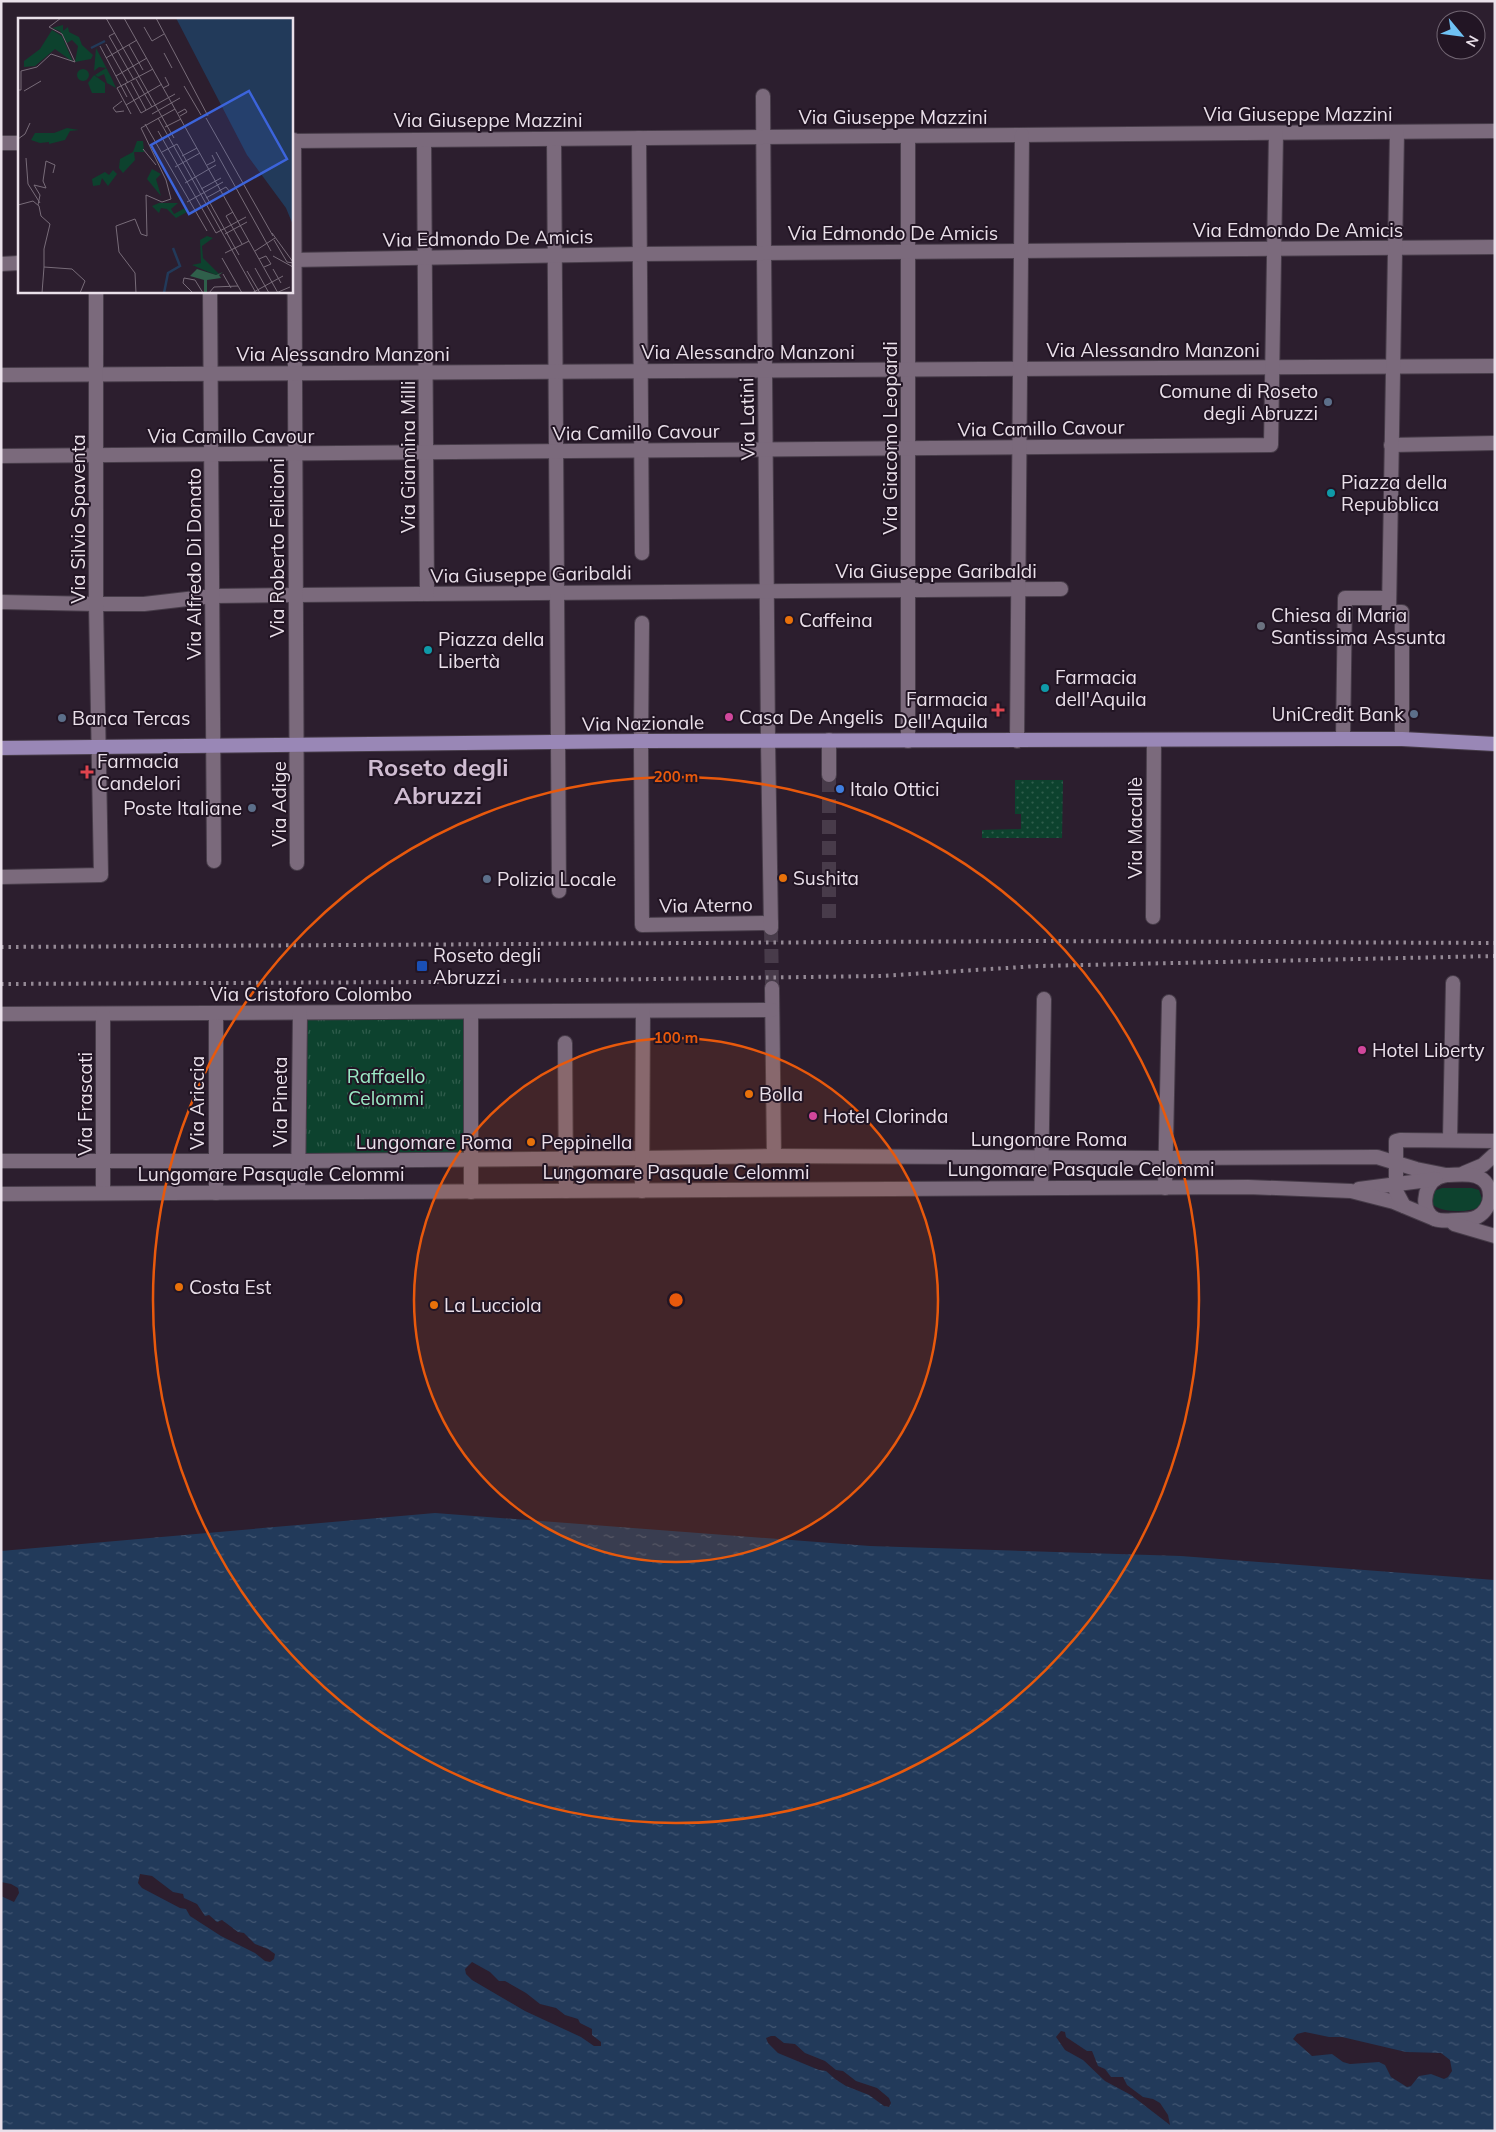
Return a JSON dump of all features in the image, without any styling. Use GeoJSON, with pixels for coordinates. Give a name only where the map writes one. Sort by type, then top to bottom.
{"type":"FeatureCollection","features":[{"type":"Feature","properties":{"kind":"main road","name":"Via Nazionale"},"geometry":{"type":"LineString","coordinates":[[1,748],[829,740],[1402,739],[1495,744]]}},
{"type":"Feature","properties":{"kind":"street","name":"Via Latini"},"geometry":{"type":"LineString","coordinates":[[762,96],[770,926]]}},
{"type":"Feature","properties":{"kind":"street","name":"Via Giuseppe Mazzini"},"geometry":{"type":"LineString","coordinates":[[293,140],[1495,131]]}},
{"type":"Feature","properties":{"kind":"street"},"geometry":{"type":"LineString","coordinates":[[1389,605],[1397,132]]}},
{"type":"Feature","properties":{"kind":"street"},"geometry":{"type":"LineString","coordinates":[[1271,368],[1276,133]]}},
{"type":"Feature","properties":{"kind":"street"},"geometry":{"type":"LineString","coordinates":[[1018,741],[1022,135]]}},
{"type":"Feature","properties":{"kind":"street","name":"Via Giacomo Leopardi"},"geometry":{"type":"LineString","coordinates":[[908,136],[908,741]]}},
{"type":"Feature","properties":{"kind":"street"},"geometry":{"type":"LineString","coordinates":[[640,138],[642,553]]}},
{"type":"Feature","properties":{"kind":"street"},"geometry":{"type":"LineString","coordinates":[[554,139],[559,891]]}},
{"type":"Feature","properties":{"kind":"street","name":"Via Roberto Felicioni"},"geometry":{"type":"LineString","coordinates":[[293,140],[297,746]]}},
{"type":"Feature","properties":{"kind":"street","name":"Via Giannina Milli"},"geometry":{"type":"LineString","coordinates":[[424,140],[427,594]]}},
{"type":"Feature","properties":{"kind":"street"},"geometry":{"type":"LineString","coordinates":[[1,143],[18,143]]}},
{"type":"Feature","properties":{"kind":"street","name":"Via Edmondo De Amicis"},"geometry":{"type":"LineString","coordinates":[[293,260],[640,254],[1495,247]]}},
{"type":"Feature","properties":{"kind":"street"},"geometry":{"type":"LineString","coordinates":[[1,264],[18,264]]}},
{"type":"Feature","properties":{"kind":"street","name":"Via Silvio Spaventa"},"geometry":{"type":"LineString","coordinates":[[1,877],[101,875],[96,604],[96,292]]}},
{"type":"Feature","properties":{"kind":"street","name":"Via Alfredo Di Donato"},"geometry":{"type":"LineString","coordinates":[[210,292],[214,861]]}},
{"type":"Feature","properties":{"kind":"street","name":"Via Alessandro Manzoni"},"geometry":{"type":"LineString","coordinates":[[1,375],[1495,366]]}},
{"type":"Feature","properties":{"kind":"street","name":"Via Camillo Cavour"},"geometry":{"type":"LineString","coordinates":[[1,456],[1271,445],[1271,368]]}},
{"type":"Feature","properties":{"kind":"street"},"geometry":{"type":"LineString","coordinates":[[1391,445],[1495,443]]}},
{"type":"Feature","properties":{"kind":"street","name":"Via Giuseppe Garibaldi"},"geometry":{"type":"LineString","coordinates":[[1,602],[144,604],[213,596],[1062,589]]}},
{"type":"Feature","properties":{"kind":"street"},"geometry":{"type":"LineString","coordinates":[[1343,739],[1345,598],[1389,605],[1402,612],[1402,739]]}},
{"type":"Feature","properties":{"kind":"street"},"geometry":{"type":"LineString","coordinates":[[641,741],[642,623]]}},
{"type":"Feature","properties":{"kind":"street"},"geometry":{"type":"LineString","coordinates":[[829,740],[829,775]]}},
{"type":"Feature","properties":{"kind":"street","name":"Via Macallè"},"geometry":{"type":"LineString","coordinates":[[1153,917],[1154,740]]}},
{"type":"Feature","properties":{"kind":"street","name":"Via Aterno"},"geometry":{"type":"LineString","coordinates":[[641,741],[642,925],[770,926]]}},
{"type":"Feature","properties":{"kind":"street","name":"Via Adige"},"geometry":{"type":"LineString","coordinates":[[297,746],[297,863]]}},
{"type":"Feature","properties":{"kind":"street"},"geometry":{"type":"LineString","coordinates":[[1450,1140],[1453,982]]}},
{"type":"Feature","properties":{"kind":"street"},"geometry":{"type":"LineString","coordinates":[[772,988],[774,1156]]}},
{"type":"Feature","properties":{"kind":"street"},"geometry":{"type":"LineString","coordinates":[[1041,1188],[1044,999]]}},
{"type":"Feature","properties":{"kind":"street"},"geometry":{"type":"LineString","coordinates":[[1165,1188],[1169,1002]]}},
{"type":"Feature","properties":{"kind":"street","name":"Via Cristoforo Colombo"},"geometry":{"type":"LineString","coordinates":[[1,1014],[772,1010]]}},
{"type":"Feature","properties":{"kind":"street"},"geometry":{"type":"LineString","coordinates":[[642,1191],[643,1011]]}},
{"type":"Feature","properties":{"kind":"street"},"geometry":{"type":"LineString","coordinates":[[471,1012],[471,1192]]}},
{"type":"Feature","properties":{"kind":"street","name":"Via Ariccia"},"geometry":{"type":"LineString","coordinates":[[216,1013],[216,1193]]}},
{"type":"Feature","properties":{"kind":"street","name":"Via Pineta"},"geometry":{"type":"LineString","coordinates":[[298,1192],[300,1013]]}},
{"type":"Feature","properties":{"kind":"street","name":"Via Frascati"},"geometry":{"type":"LineString","coordinates":[[103,1014],[103,1194]]}},
{"type":"Feature","properties":{"kind":"street"},"geometry":{"type":"LineString","coordinates":[[565,1043],[566,1191]]}},
{"type":"Feature","properties":{"kind":"street"},"geometry":{"type":"LineString","coordinates":[[1404,1206],[1397,1195],[1395,1184],[1395,1145],[1400,1140],[1495,1141]]}},
{"type":"Feature","properties":{"kind":"street"},"geometry":{"type":"LineString","coordinates":[[1351,1191],[1447,1176],[1483,1165],[1495,1154]]}},
{"type":"Feature","properties":{"kind":"street","name":"Lungomare Roma"},"geometry":{"type":"LineString","coordinates":[[1,1161],[471,1161],[774,1156],[1377,1157],[1447,1176]]}},
{"type":"Feature","properties":{"kind":"street"},"geometry":{"type":"LineString","coordinates":[[1447,1176],[1477,1176],[1485,1182],[1492,1197],[1480,1216],[1470,1220],[1438,1219],[1428,1211],[1425,1200],[1427,1190],[1447,1176]]}},
{"type":"Feature","properties":{"kind":"street","name":"Lungomare Pasquale Celommi"},"geometry":{"type":"LineString","coordinates":[[1,1194],[1248,1187],[1351,1191]]}},
{"type":"Feature","properties":{"kind":"street"},"geometry":{"type":"LineString","coordinates":[[1351,1191],[1495,1236]]}},
{"type":"Feature","properties":{"kind":"green space"},"geometry":{"type":"Polygon","coordinates":[[[1015,780],[1063,780],[1062,838],[982,838],[982,830],[1021,829],[1021,814],[1015,814],[1015,780]]]}},
{"type":"Feature","properties":{"kind":"green space","name":"Raffaello Celommi"},"geometry":{"type":"Polygon","coordinates":[[[466,1017],[466,1155],[305,1156],[306,1018],[466,1017]]]}},
{"type":"Feature","properties":{"kind":"green space"},"geometry":{"type":"Polygon","coordinates":[[[1442,1188],[1472,1188],[1479,1190],[1482,1199],[1479,1207],[1474,1209],[1455,1211],[1442,1209],[1432,1204],[1434,1191],[1442,1188]]]}},
{"type":"Feature","properties":{"kind":"water"},"geometry":{"type":"Polygon","coordinates":[[[435,1513],[870,1546],[1181,1556],[1495,1580],[1495,2131],[1,2131],[1,1551],[435,1513]]]}},
{"type":"Feature","properties":{"kind":"pier"},"geometry":{"type":"Polygon","coordinates":[[[140,1874],[152,1876],[173,1892],[183,1894],[184,1898],[197,1904],[205,1916],[209,1915],[217,1922],[222,1920],[238,1932],[244,1933],[255,1944],[275,1954],[274,1959],[270,1962],[265,1961],[255,1953],[221,1936],[190,1916],[186,1909],[180,1908],[142,1888],[138,1883],[140,1874]]]}},
{"type":"Feature","properties":{"kind":"pier"},"geometry":{"type":"Polygon","coordinates":[[[1,1882],[18,1888],[19,1893],[14,1902],[1,1896],[1,1882]]]}},
{"type":"Feature","properties":{"kind":"pier"},"geometry":{"type":"Polygon","coordinates":[[[472,1962],[490,1972],[499,1981],[505,1981],[526,1993],[540,2004],[556,2008],[565,2015],[578,2019],[580,2023],[592,2029],[592,2035],[601,2042],[601,2046],[594,2046],[581,2037],[525,2011],[472,1980],[466,1974],[465,1969],[472,1962]]]}},
{"type":"Feature","properties":{"kind":"pier"},"geometry":{"type":"Polygon","coordinates":[[[1061,2031],[1065,2032],[1066,2037],[1087,2051],[1092,2051],[1098,2066],[1105,2069],[1111,2077],[1123,2077],[1127,2085],[1143,2097],[1160,2103],[1168,2115],[1170,2125],[1131,2095],[1105,2081],[1083,2060],[1065,2050],[1056,2037],[1061,2031]]]}},
{"type":"Feature","properties":{"kind":"pier"},"geometry":{"type":"Polygon","coordinates":[[[1305,2032],[1329,2037],[1342,2037],[1406,2052],[1441,2053],[1450,2060],[1452,2071],[1444,2079],[1431,2074],[1419,2076],[1411,2086],[1407,2087],[1391,2077],[1385,2065],[1379,2062],[1350,2064],[1343,2062],[1332,2054],[1312,2056],[1293,2039],[1297,2034],[1305,2032]]]}},
{"type":"Feature","properties":{"kind":"pier"},"geometry":{"type":"Polygon","coordinates":[[[775,2036],[784,2043],[795,2044],[805,2053],[825,2061],[836,2070],[843,2071],[856,2081],[877,2088],[889,2098],[891,2103],[889,2107],[884,2106],[869,2095],[846,2086],[826,2071],[819,2070],[778,2053],[768,2043],[766,2038],[775,2036]]]}},
{"type":"Feature","properties":{"kind":"tunnel"},"geometry":{"type":"LineString","coordinates":[[829,778],[829,919]]}},
{"type":"Feature","properties":{"kind":"tunnel"},"geometry":{"type":"LineString","coordinates":[[771,928],[772,988]]}},
{"type":"Feature","properties":{"kind":"railway"},"geometry":{"type":"LineString","coordinates":[[1,947],[1036,941],[1495,943]]}},
{"type":"Feature","properties":{"kind":"railway"},"geometry":{"type":"LineString","coordinates":[[1,984],[433,982],[881,976],[1038,966],[1495,956]]}},
{"type":"Feature","properties":{"kind":"place","name":"Comune di Roseto degli Abruzzi"},"geometry":{"type":"Point","coordinates":[1328,402]}},
{"type":"Feature","properties":{"kind":"place","name":"Piazza della Repubblica"},"geometry":{"type":"Point","coordinates":[1331,493]}},
{"type":"Feature","properties":{"kind":"place","name":"Caffeina"},"geometry":{"type":"Point","coordinates":[789,620]}},
{"type":"Feature","properties":{"kind":"place","name":"Chiesa di Maria Santissima Assunta"},"geometry":{"type":"Point","coordinates":[1261,626]}},
{"type":"Feature","properties":{"kind":"place","name":"Piazza della Libertà"},"geometry":{"type":"Point","coordinates":[428,650]}},
{"type":"Feature","properties":{"kind":"place","name":"Farmacia dell'Aquila"},"geometry":{"type":"Point","coordinates":[1045,688]}},
{"type":"Feature","properties":{"kind":"place","name":"Farmacia Dell'Aquila"},"geometry":{"type":"Point","coordinates":[998,710]}},
{"type":"Feature","properties":{"kind":"place","name":"UniCredit Bank"},"geometry":{"type":"Point","coordinates":[1414,714]}},
{"type":"Feature","properties":{"kind":"place","name":"Casa De Angelis"},"geometry":{"type":"Point","coordinates":[729,717]}},
{"type":"Feature","properties":{"kind":"place","name":"Banca Tercas"},"geometry":{"type":"Point","coordinates":[62,718]}},
{"type":"Feature","properties":{"kind":"place","name":"Farmacia Candelori"},"geometry":{"type":"Point","coordinates":[87,772]}},
{"type":"Feature","properties":{"kind":"place","name":"Italo Ottici"},"geometry":{"type":"Point","coordinates":[840,789]}},
{"type":"Feature","properties":{"kind":"place","name":"Poste Italiane"},"geometry":{"type":"Point","coordinates":[252,808]}},
{"type":"Feature","properties":{"kind":"place","name":"Sushita"},"geometry":{"type":"Point","coordinates":[783,878]}},
{"type":"Feature","properties":{"kind":"place","name":"Polizia Locale"},"geometry":{"type":"Point","coordinates":[487,879]}},
{"type":"Feature","properties":{"kind":"place","name":"Roseto degli Abruzzi"},"geometry":{"type":"Point","coordinates":[422,966]}},
{"type":"Feature","properties":{"kind":"place","name":"Hotel Liberty"},"geometry":{"type":"Point","coordinates":[1362,1050]}},
{"type":"Feature","properties":{"kind":"place","name":"Bolla"},"geometry":{"type":"Point","coordinates":[749,1094]}},
{"type":"Feature","properties":{"kind":"place","name":"Hotel Clorinda"},"geometry":{"type":"Point","coordinates":[813,1116]}},
{"type":"Feature","properties":{"kind":"place","name":"Peppinella"},"geometry":{"type":"Point","coordinates":[531,1142]}},
{"type":"Feature","properties":{"kind":"place","name":"Costa Est"},"geometry":{"type":"Point","coordinates":[179,1287]}},
{"type":"Feature","properties":{"kind":"place","name":"La Lucciola"},"geometry":{"type":"Point","coordinates":[434,1305]}},
{"type":"Feature","properties":{"kind":"district","name":"Roseto degli Abruzzi"},"geometry":{"type":"Point","coordinates":[438,782]}}]}
